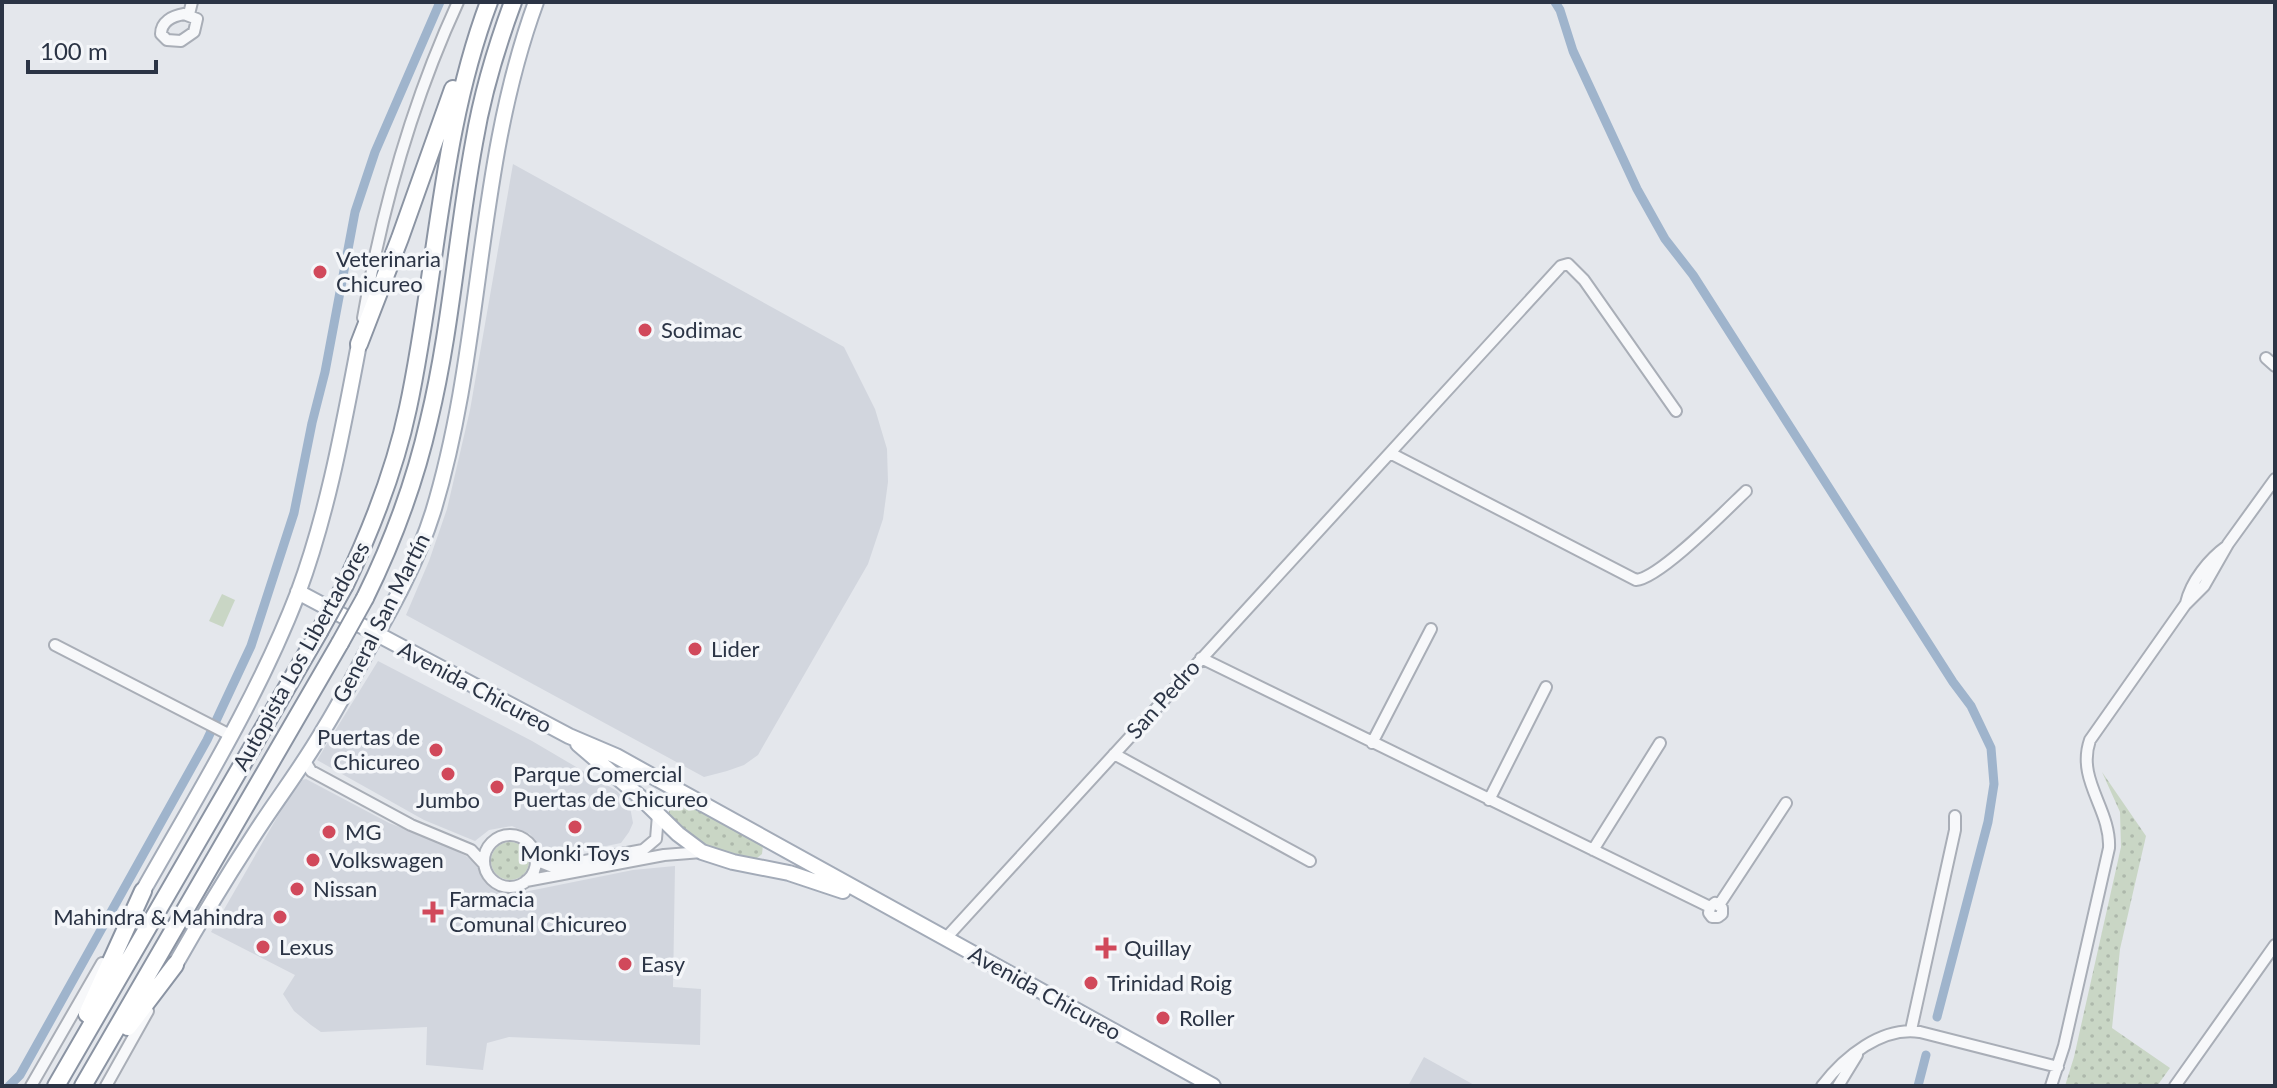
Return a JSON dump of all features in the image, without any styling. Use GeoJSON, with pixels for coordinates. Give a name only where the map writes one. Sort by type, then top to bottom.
{"type":"FeatureCollection","features":[{"type":"Feature","properties":{"kind":"highway","name":"Autopista Los Libertadores"},"geometry":{"type":"LineString","coordinates":[[60,1080],[319,632],[345,585],[377,511],[403,431],[454,126],[465,74],[489,2]]}},
{"type":"Feature","properties":{"kind":"highway","name":"Autopista Los Libertadores"},"geometry":{"type":"LineString","coordinates":[[84,1086],[365,598],[407,499],[430,418],[476,130],[493,60],[513,2]]}},
{"type":"Feature","properties":{"kind":"highway"},"geometry":{"type":"LineString","coordinates":[[359,344],[460,68],[480,25]]}},
{"type":"Feature","properties":{"kind":"highway"},"geometry":{"type":"LineString","coordinates":[[60,1080],[143,891]]}},
{"type":"Feature","properties":{"kind":"highway"},"geometry":{"type":"LineString","coordinates":[[84,1086],[175,965]]}},
{"type":"Feature","properties":{"kind":"main road","name":"General San Martín"},"geometry":{"type":"LineString","coordinates":[[175,965],[254,834],[304,767],[416,557],[440,486],[463,374],[499,131],[517,57],[536,2]]}},
{"type":"Feature","properties":{"kind":"main road"},"geometry":{"type":"LineString","coordinates":[[143,891],[230,735],[276,646],[298,592],[330,491],[359,344]]}},
{"type":"Feature","properties":{"kind":"main road","name":"Avenida Chicureo"},"geometry":{"type":"LineString","coordinates":[[298,592],[685,794],[1213,1086]]}},
{"type":"Feature","properties":{"kind":"main road","name":"Avenida Chicureo"},"geometry":{"type":"LineString","coordinates":[[569,736],[702,852],[789,873],[876,901]]}},
{"type":"Feature","properties":{"kind":"main road"},"geometry":{"type":"LineString","coordinates":[[658,815],[666,799],[675,794],[685,794]]}},
{"type":"Feature","properties":{"kind":"main road"},"geometry":{"type":"LineString","coordinates":[[750,865],[760,863],[765,856],[767,846],[764,839]]}},
{"type":"Feature","properties":{"kind":"street"},"geometry":{"type":"LineString","coordinates":[[189,14],[192,2]]}},
{"type":"Feature","properties":{"kind":"street"},"geometry":{"type":"LineString","coordinates":[[359,344],[378,238],[398,157],[425,78],[458,2]]}},
{"type":"Feature","properties":{"kind":"street","name":"San Pedro"},"geometry":{"type":"LineString","coordinates":[[946,938],[1564,264],[1571,266],[1584,280],[1676,411]]}},
{"type":"Feature","properties":{"kind":"street"},"geometry":{"type":"LineString","coordinates":[[1386,457],[1636,580],[1653,574],[1671,560],[1746,491]]}},
{"type":"Feature","properties":{"kind":"street"},"geometry":{"type":"LineString","coordinates":[[2051,1086],[2109,848],[2105,817],[2087,775],[2087,747],[2096,729],[2185,605],[2194,583],[2228,544],[2275,479]]}},
{"type":"Feature","properties":{"kind":"street"},"geometry":{"type":"LineString","coordinates":[[1372,743],[1431,629]]}},
{"type":"Feature","properties":{"kind":"street"},"geometry":{"type":"LineString","coordinates":[[55,645],[230,735]]}},
{"type":"Feature","properties":{"kind":"street"},"geometry":{"type":"LineString","coordinates":[[1201,658],[1489,800],[1714,906],[1786,803]]}},
{"type":"Feature","properties":{"kind":"street"},"geometry":{"type":"LineString","coordinates":[[1489,800],[1546,687]]}},
{"type":"Feature","properties":{"kind":"street"},"geometry":{"type":"LineString","coordinates":[[1593,850],[1660,743]]}},
{"type":"Feature","properties":{"kind":"street"},"geometry":{"type":"LineString","coordinates":[[1114,754],[1310,861]]}},
{"type":"Feature","properties":{"kind":"street"},"geometry":{"type":"LineString","coordinates":[[304,767],[411,825],[465,847],[484,864],[491,879],[501,885],[517,886],[526,881],[664,855],[702,852]]}},
{"type":"Feature","properties":{"kind":"street"},"geometry":{"type":"LineString","coordinates":[[465,847],[490,843],[503,836],[519,836],[528,842],[543,863],[553,867],[643,850],[656,839],[658,815]]}},
{"type":"Feature","properties":{"kind":"street"},"geometry":{"type":"LineString","coordinates":[[1911,1030],[1955,830],[1955,816]]}},
{"type":"Feature","properties":{"kind":"street"},"geometry":{"type":"LineString","coordinates":[[484,864],[490,843]]}},
{"type":"Feature","properties":{"kind":"street"},"geometry":{"type":"LineString","coordinates":[[526,881],[536,867],[535,855]]}},
{"type":"Feature","properties":{"kind":"street"},"geometry":{"type":"LineString","coordinates":[[31,1086],[143,891]]}},
{"type":"Feature","properties":{"kind":"street"},"geometry":{"type":"LineString","coordinates":[[2175,1086],[2275,945]]}},
{"type":"Feature","properties":{"kind":"street","name":"General San Martín"},"geometry":{"type":"LineString","coordinates":[[106,1086],[175,965]]}},
{"type":"Feature","properties":{"kind":"street"},"geometry":{"type":"LineString","coordinates":[[1822,1086],[1843,1063],[1880,1038],[1911,1030],[2058,1067]]}},
{"type":"Feature","properties":{"kind":"street"},"geometry":{"type":"LineString","coordinates":[[1838,1086],[1858,1053]]}},
{"type":"Feature","properties":{"kind":"shaded area"},"geometry":{"type":"Polygon","coordinates":[[[513,164],[844,347],[875,409],[887,449],[888,482],[883,519],[868,564],[758,755],[744,765],[704,777],[406,615],[447,509],[470,410],[513,164]]]}},
{"type":"Feature","properties":{"kind":"shaded area","name":"Puertas de Chicureo"},"geometry":{"type":"Polygon","coordinates":[[[378,661],[532,741],[617,791],[630,807],[633,823],[629,832],[621,843],[552,857],[541,850],[530,834],[512,826],[489,830],[475,841],[424,820],[317,760],[378,661]]]}},
{"type":"Feature","properties":{"kind":"shaded area"},"geometry":{"type":"Polygon","coordinates":[[[306,779],[389,823],[466,856],[477,864],[484,880],[507,892],[524,892],[633,870],[675,866],[673,987],[701,989],[700,1045],[509,1037],[487,1043],[483,1070],[426,1065],[427,1027],[321,1032],[294,1011],[283,994],[295,975],[211,932],[298,781],[306,779]]]}},
{"type":"Feature","properties":{"kind":"shaded area"},"geometry":{"type":"Polygon","coordinates":[[[1424,1057],[1476,1086],[1408,1086],[1424,1057]]]}},
{"type":"Feature","properties":{"kind":"green space"},"geometry":{"type":"Polygon","coordinates":[[[222,594],[235,600],[223,627],[209,621],[222,594]]]}},
{"type":"Feature","properties":{"kind":"green space"},"geometry":{"type":"Polygon","coordinates":[[[2102,772],[2146,836],[2120,949],[2112,1028],[2170,1068],[2157,1086],[2065,1086],[2121,847],[2120,812],[2102,772]]]}},
{"type":"Feature","properties":{"kind":"green space"},"geometry":{"type":"Polygon","coordinates":[[[682,800],[763,845],[762,854],[752,862],[708,852],[668,816],[670,806],[682,800]]]}},
{"type":"Feature","properties":{"kind":"green space"},"geometry":{"type":"Polygon","coordinates":[[[510,842],[523,848],[529,861],[523,874],[510,880],[497,874],[491,861],[497,848],[510,842]]]}},
{"type":"Feature","properties":{"kind":"waterway"},"geometry":{"type":"LineString","coordinates":[[9,1086],[20,1075],[207,740],[251,646],[294,513],[355,212],[375,152],[440,2]]}},
{"type":"Feature","properties":{"kind":"waterway"},"geometry":{"type":"LineString","coordinates":[[1555,2],[1573,51],[1637,189],[1665,239],[1693,275],[1971,706],[1991,748],[1994,784],[1988,822],[1937,1017]]}},
{"type":"Feature","properties":{"kind":"waterway"},"geometry":{"type":"LineString","coordinates":[[1918,1086],[1926,1055]]}},
{"type":"Feature","properties":{"kind":"place","name":"Veterinaria Chicureo"},"geometry":{"type":"Point","coordinates":[320,272]}},
{"type":"Feature","properties":{"kind":"place","name":"Sodimac"},"geometry":{"type":"Point","coordinates":[645,330]}},
{"type":"Feature","properties":{"kind":"place","name":"Lider"},"geometry":{"type":"Point","coordinates":[695,649]}},
{"type":"Feature","properties":{"kind":"place","name":"Puertas de Chicureo"},"geometry":{"type":"Point","coordinates":[436,750]}},
{"type":"Feature","properties":{"kind":"place","name":"Jumbo"},"geometry":{"type":"Point","coordinates":[448,774]}},
{"type":"Feature","properties":{"kind":"place","name":"Parque Comercial Puertas de Chicureo"},"geometry":{"type":"Point","coordinates":[497,787]}},
{"type":"Feature","properties":{"kind":"place","name":"Monki Toys"},"geometry":{"type":"Point","coordinates":[575,827]}},
{"type":"Feature","properties":{"kind":"place","name":"MG"},"geometry":{"type":"Point","coordinates":[329,832]}},
{"type":"Feature","properties":{"kind":"place","name":"Volkswagen"},"geometry":{"type":"Point","coordinates":[313,860]}},
{"type":"Feature","properties":{"kind":"place","name":"Nissan"},"geometry":{"type":"Point","coordinates":[297,889]}},
{"type":"Feature","properties":{"kind":"place","name":"Farmacia Comunal Chicureo"},"geometry":{"type":"Point","coordinates":[433,912]}},
{"type":"Feature","properties":{"kind":"place","name":"Mahindra & Mahindra"},"geometry":{"type":"Point","coordinates":[280,917]}},
{"type":"Feature","properties":{"kind":"place","name":"Lexus"},"geometry":{"type":"Point","coordinates":[263,947]}},
{"type":"Feature","properties":{"kind":"place","name":"Quillay"},"geometry":{"type":"Point","coordinates":[1106,948]}},
{"type":"Feature","properties":{"kind":"place","name":"Easy"},"geometry":{"type":"Point","coordinates":[625,964]}},
{"type":"Feature","properties":{"kind":"place","name":"Trinidad Roig"},"geometry":{"type":"Point","coordinates":[1091,983]}},
{"type":"Feature","properties":{"kind":"place","name":"Roller"},"geometry":{"type":"Point","coordinates":[1163,1018]}}]}
